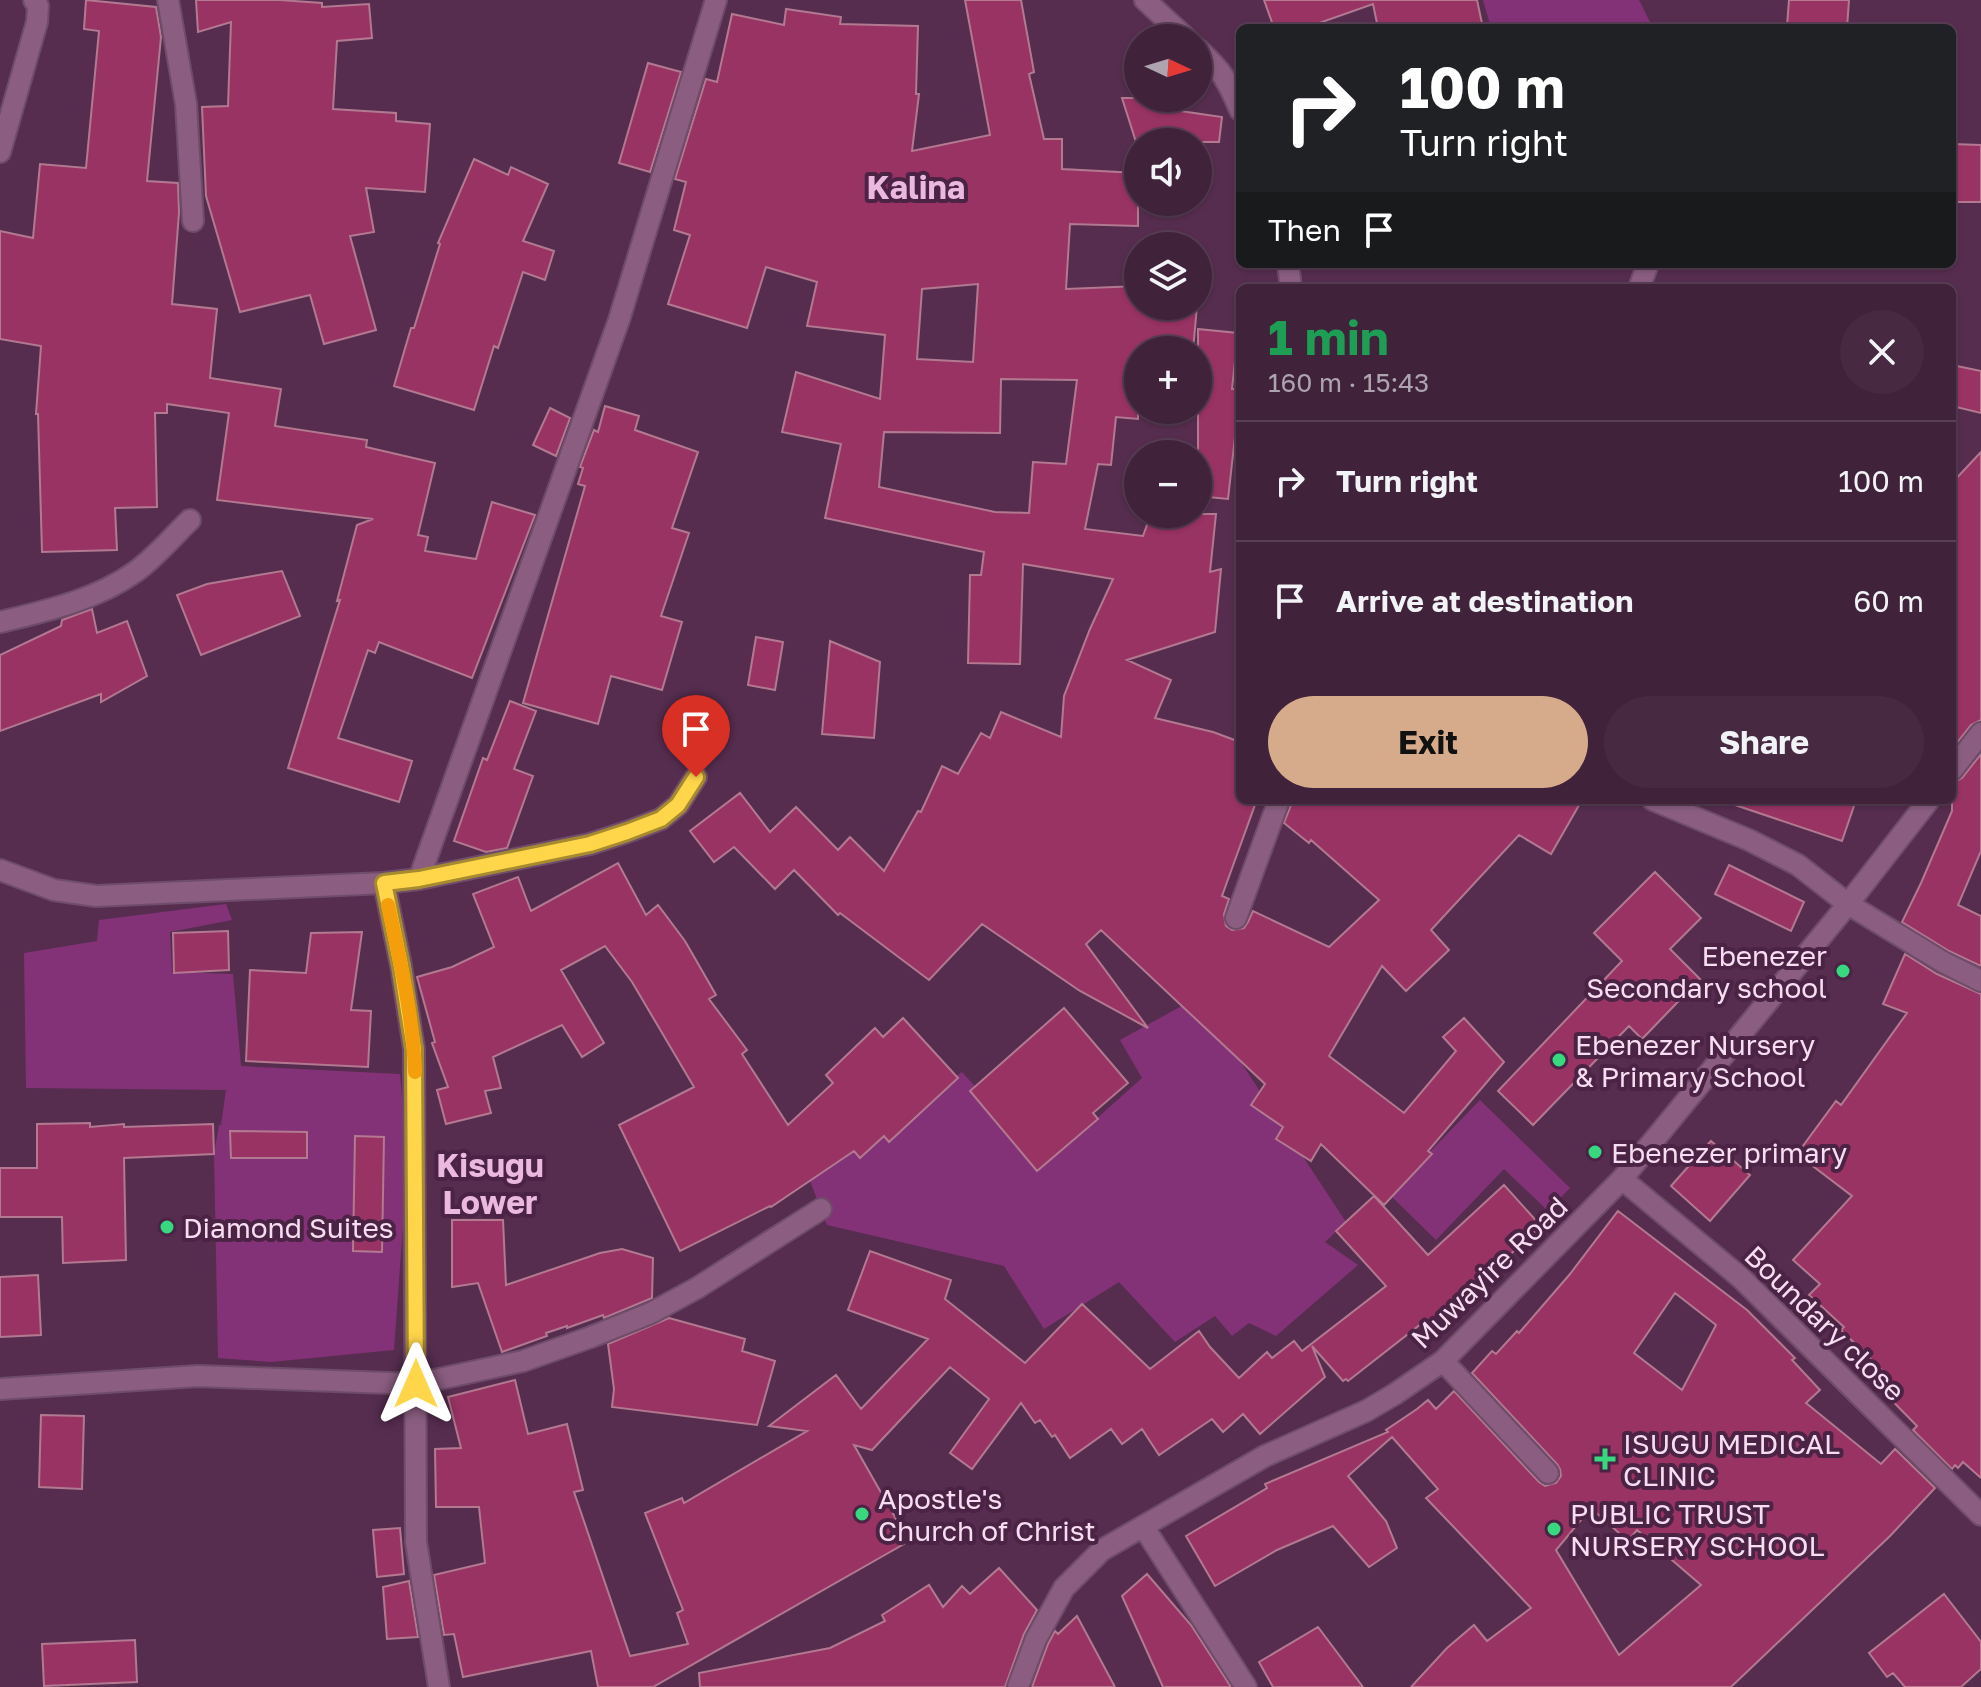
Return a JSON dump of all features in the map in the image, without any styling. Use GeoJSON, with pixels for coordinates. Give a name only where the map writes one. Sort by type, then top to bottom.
{"type":"FeatureCollection","features":[{"type":"Feature","properties":{"kind":"street"},"geometry":{"type":"LineString","coordinates":[[0,152],[37,22],[38,6],[34,0]]}},
{"type":"Feature","properties":{"kind":"street"},"geometry":{"type":"LineString","coordinates":[[168,0],[186,104],[193,221]]}},
{"type":"Feature","properties":{"kind":"street"},"geometry":{"type":"LineString","coordinates":[[419,879],[619,320],[716,0]]}},
{"type":"Feature","properties":{"kind":"street"},"geometry":{"type":"LineString","coordinates":[[1145,0],[1171,24]]}},
{"type":"Feature","properties":{"kind":"street"},"geometry":{"type":"LineString","coordinates":[[1212,62],[1229,84],[1236,101]]}},
{"type":"Feature","properties":{"kind":"street"},"geometry":{"type":"LineString","coordinates":[[0,622],[72,602],[114,586],[138,570],[190,520]]}},
{"type":"Feature","properties":{"kind":"street"},"geometry":{"type":"LineString","coordinates":[[1956,765],[1981,733]]}},
{"type":"Feature","properties":{"kind":"street"},"geometry":{"type":"LineString","coordinates":[[0,870],[54,890],[96,896],[419,879],[590,844],[627,832],[661,819],[678,805],[696,777]]}},
{"type":"Feature","properties":{"kind":"street"},"geometry":{"type":"LineString","coordinates":[[1236,918],[1278,804]]}},
{"type":"Feature","properties":{"kind":"street"},"geometry":{"type":"LineString","coordinates":[[1663,804],[1749,840],[1798,865],[1848,904],[1943,962],[1981,981]]}},
{"type":"Feature","properties":{"kind":"street","name":"Muwayire Road"},"geometry":{"type":"LineString","coordinates":[[1018,1687],[1036,1639],[1064,1588],[1102,1550],[1265,1456],[1366,1411],[1443,1361],[1622,1179],[1848,904],[1926,804]]}},
{"type":"Feature","properties":{"kind":"street"},"geometry":{"type":"LineString","coordinates":[[384,883],[414,1049],[414,1504],[416,1542],[439,1687]]}},
{"type":"Feature","properties":{"kind":"street","name":"Boundary close"},"geometry":{"type":"LineString","coordinates":[[1622,1179],[1741,1278],[1981,1515]]}},
{"type":"Feature","properties":{"kind":"street"},"geometry":{"type":"LineString","coordinates":[[0,1389],[198,1376],[416,1384],[523,1361],[651,1313],[697,1288],[821,1209]]}},
{"type":"Feature","properties":{"kind":"street"},"geometry":{"type":"LineString","coordinates":[[1443,1361],[1548,1473]]}},
{"type":"Feature","properties":{"kind":"street"},"geometry":{"type":"LineString","coordinates":[[1143,1526],[1246,1687]]}},
{"type":"Feature","properties":{"kind":"shaded area"},"geometry":{"type":"Polygon","coordinates":[[[1483,0],[1639,0],[1651,24],[1490,24],[1483,0]]]}},
{"type":"Feature","properties":{"kind":"shaded area"},"geometry":{"type":"Polygon","coordinates":[[[226,904],[232,920],[170,932],[172,972],[233,974],[241,1066],[400,1074],[405,1130],[403,1225],[394,1350],[271,1362],[218,1358],[214,1154],[226,1090],[26,1088],[24,953],[97,941],[99,920],[226,904]]]}},
{"type":"Feature","properties":{"kind":"shaded area"},"geometry":{"type":"Polygon","coordinates":[[[1198,997],[1346,1222],[1325,1242],[1358,1265],[1276,1336],[1249,1323],[1232,1336],[1215,1316],[1175,1342],[1119,1282],[1044,1329],[1004,1266],[827,1225],[810,1181],[962,1072],[981,1093],[977,1100],[1038,1171],[1142,1078],[1120,1040],[1198,997]]]}},
{"type":"Feature","properties":{"kind":"shaded area"},"geometry":{"type":"Polygon","coordinates":[[[1480,1100],[1570,1188],[1548,1211],[1504,1169],[1436,1240],[1389,1194],[1480,1100]]]}},
{"type":"Feature","properties":{"kind":"building"},"geometry":{"type":"Polygon","coordinates":[[[86,0],[156,7],[161,37],[147,181],[178,183],[179,213],[172,304],[217,309],[210,378],[281,389],[275,426],[367,440],[366,447],[435,463],[418,535],[428,537],[425,551],[476,559],[492,502],[535,515],[472,678],[379,642],[375,653],[368,650],[338,738],[412,761],[399,802],[288,768],[340,600],[337,601],[357,525],[373,519],[217,500],[229,413],[167,404],[167,413],[155,413],[157,507],[115,508],[117,550],[42,552],[36,414],[41,346],[0,339],[0,231],[33,238],[40,164],[86,168],[99,31],[84,29],[86,0]]]}},
{"type":"Feature","properties":{"kind":"building"},"geometry":{"type":"Polygon","coordinates":[[[196,0],[280,0],[322,3],[322,7],[369,4],[372,38],[337,41],[333,109],[396,113],[396,121],[430,124],[425,192],[366,188],[374,232],[350,236],[376,330],[324,344],[310,295],[240,312],[206,196],[202,107],[228,106],[231,22],[198,32],[196,0]]]}},
{"type":"Feature","properties":{"kind":"building"},"geometry":{"type":"Polygon","coordinates":[[[965,0],[1021,0],[1034,72],[1029,74],[1044,139],[1062,139],[1062,169],[1124,172],[1124,216],[1138,216],[1138,226],[1070,224],[1066,289],[1124,287],[1124,320],[1196,320],[1194,336],[1124,336],[1124,418],[1116,417],[1111,465],[1098,464],[1085,529],[1143,536],[1146,528],[1212,528],[1212,514],[1216,514],[1210,572],[1221,569],[1215,632],[1127,660],[1171,680],[1155,718],[1236,741],[1236,804],[1255,804],[1222,896],[1229,899],[1224,914],[1226,926],[1232,930],[1244,928],[1253,911],[1329,947],[1379,900],[1311,840],[1309,843],[1284,823],[1291,804],[1580,804],[1551,854],[1519,835],[1431,930],[1449,950],[1406,991],[1382,966],[1329,1056],[1404,1113],[1456,1051],[1443,1037],[1464,1018],[1504,1062],[1428,1151],[1432,1154],[1384,1205],[1321,1144],[1311,1161],[1276,1139],[1283,1127],[1251,1105],[1265,1084],[1101,930],[1086,944],[1148,1028],[1080,991],[982,924],[929,980],[840,913],[838,915],[794,870],[775,889],[734,847],[714,862],[690,831],[740,793],[770,832],[796,807],[838,850],[850,837],[884,871],[918,811],[921,812],[942,766],[958,774],[981,733],[990,738],[1001,712],[1061,737],[1064,696],[1113,579],[1023,564],[1020,664],[968,663],[970,575],[981,575],[984,552],[825,518],[841,444],[782,432],[796,372],[880,399],[885,335],[807,326],[817,282],[766,267],[747,328],[668,304],[690,235],[674,230],[686,182],[675,179],[706,79],[717,82],[732,14],[784,25],[786,9],[841,17],[840,24],[918,26],[916,94],[919,94],[912,151],[990,135],[965,0]],[[978,284],[922,289],[917,359],[973,362],[978,284]],[[1001,379],[1000,433],[884,432],[879,487],[995,512],[1029,513],[1033,462],[1066,464],[1077,380],[1001,379]]]}},
{"type":"Feature","properties":{"kind":"building"},"geometry":{"type":"Polygon","coordinates":[[[1264,0],[1477,0],[1482,24],[1377,24],[1373,4],[1316,24],[1273,24],[1264,0]]]}},
{"type":"Feature","properties":{"kind":"building"},"geometry":{"type":"Polygon","coordinates":[[[1789,0],[1849,0],[1847,24],[1787,24],[1789,0]]]}},
{"type":"Feature","properties":{"kind":"building"},"geometry":{"type":"Polygon","coordinates":[[[648,63],[681,72],[650,172],[619,163],[648,63]]]}},
{"type":"Feature","properties":{"kind":"building"},"geometry":{"type":"Polygon","coordinates":[[[1126,112],[1188,112],[1222,117],[1219,142],[1212,142],[1212,128],[1132,128],[1126,112]]]}},
{"type":"Feature","properties":{"kind":"building"},"geometry":{"type":"Polygon","coordinates":[[[1956,144],[1981,145],[1981,202],[1956,202],[1956,144]]]}},
{"type":"Feature","properties":{"kind":"building"},"geometry":{"type":"Polygon","coordinates":[[[474,159],[508,175],[511,167],[548,184],[523,241],[554,251],[545,280],[523,272],[498,348],[494,346],[474,410],[394,386],[438,243],[474,159]]]}},
{"type":"Feature","properties":{"kind":"building"},"geometry":{"type":"Polygon","coordinates":[[[1198,329],[1236,333],[1232,389],[1236,389],[1236,428],[1228,499],[1212,497],[1212,440],[1198,440],[1198,424],[1212,424],[1212,336],[1198,336],[1198,329]]]}},
{"type":"Feature","properties":{"kind":"building"},"geometry":{"type":"Polygon","coordinates":[[[1956,366],[1981,371],[1981,413],[1956,407],[1956,366]]]}},
{"type":"Feature","properties":{"kind":"building"},"geometry":{"type":"Polygon","coordinates":[[[605,406],[639,416],[635,430],[698,452],[672,528],[689,533],[661,616],[682,622],[662,690],[611,676],[598,724],[523,703],[585,486],[578,484],[583,468],[580,467],[594,430],[598,432],[605,406]]]}},
{"type":"Feature","properties":{"kind":"building"},"geometry":{"type":"Polygon","coordinates":[[[550,408],[570,418],[556,456],[533,445],[550,408]]]}},
{"type":"Feature","properties":{"kind":"building"},"geometry":{"type":"Polygon","coordinates":[[[1981,452],[1981,720],[1971,725],[1956,744],[1956,479],[1981,452]]]}},
{"type":"Feature","properties":{"kind":"building"},"geometry":{"type":"Polygon","coordinates":[[[282,571],[300,616],[201,655],[177,595],[207,584],[282,571]]]}},
{"type":"Feature","properties":{"kind":"building"},"geometry":{"type":"Polygon","coordinates":[[[92,609],[97,633],[127,621],[147,676],[101,702],[101,694],[0,731],[0,655],[61,626],[62,620],[92,609]]]}},
{"type":"Feature","properties":{"kind":"building"},"geometry":{"type":"Polygon","coordinates":[[[756,637],[783,642],[775,690],[748,685],[756,637]]]}},
{"type":"Feature","properties":{"kind":"building"},"geometry":{"type":"Polygon","coordinates":[[[830,641],[880,662],[874,738],[822,734],[830,641]]]}},
{"type":"Feature","properties":{"kind":"building"},"geometry":{"type":"Polygon","coordinates":[[[510,701],[536,711],[514,769],[533,776],[507,848],[486,852],[454,841],[483,758],[487,760],[510,701]]]}},
{"type":"Feature","properties":{"kind":"building"},"geometry":{"type":"Polygon","coordinates":[[[1981,754],[1981,851],[1958,905],[1981,916],[1981,966],[1949,951],[1902,922],[1952,811],[1952,804],[1956,804],[1956,781],[1981,754]]]}},
{"type":"Feature","properties":{"kind":"building"},"geometry":{"type":"Polygon","coordinates":[[[1735,804],[1855,804],[1842,841],[1735,804]]]}},
{"type":"Feature","properties":{"kind":"building"},"geometry":{"type":"Polygon","coordinates":[[[618,863],[646,915],[658,905],[685,941],[716,995],[709,999],[747,1050],[742,1054],[788,1125],[833,1083],[826,1075],[875,1028],[883,1037],[903,1018],[958,1078],[889,1142],[884,1136],[860,1158],[854,1151],[771,1207],[680,1251],[619,1125],[694,1087],[632,982],[605,946],[561,970],[604,1043],[582,1057],[562,1025],[493,1057],[501,1088],[485,1091],[491,1113],[446,1124],[437,1090],[448,1087],[432,1043],[435,1042],[417,977],[452,967],[494,947],[473,894],[518,877],[531,911],[618,863]]]}},
{"type":"Feature","properties":{"kind":"building"},"geometry":{"type":"Polygon","coordinates":[[[1729,865],[1804,902],[1791,931],[1715,894],[1729,865]]]}},
{"type":"Feature","properties":{"kind":"building"},"geometry":{"type":"Polygon","coordinates":[[[1655,872],[1701,918],[1670,949],[1700,979],[1642,1039],[1629,1026],[1533,1125],[1498,1091],[1622,961],[1594,933],[1655,872]]]}},
{"type":"Feature","properties":{"kind":"building"},"geometry":{"type":"Polygon","coordinates":[[[228,931],[229,970],[174,973],[173,933],[228,931]]]}},
{"type":"Feature","properties":{"kind":"building"},"geometry":{"type":"Polygon","coordinates":[[[362,932],[351,1010],[371,1011],[368,1067],[246,1061],[250,970],[306,973],[311,933],[362,932]]]}},
{"type":"Feature","properties":{"kind":"building"},"geometry":{"type":"Polygon","coordinates":[[[1905,954],[1937,974],[1981,994],[1981,1478],[1963,1462],[1952,1469],[1913,1430],[1917,1426],[1871,1379],[1881,1369],[1841,1330],[1844,1327],[1809,1295],[1820,1284],[1793,1260],[1852,1196],[1797,1154],[1836,1101],[1841,1105],[1907,1013],[1883,1004],[1905,954]]]}},
{"type":"Feature","properties":{"kind":"building"},"geometry":{"type":"Polygon","coordinates":[[[1064,1008],[1128,1083],[1093,1113],[1098,1119],[1037,1171],[970,1091],[1064,1008]]]}},
{"type":"Feature","properties":{"kind":"building"},"geometry":{"type":"Polygon","coordinates":[[[90,1123],[90,1127],[213,1124],[214,1154],[124,1158],[126,1260],[63,1263],[62,1217],[0,1217],[0,1168],[37,1168],[37,1124],[90,1123]]]}},
{"type":"Feature","properties":{"kind":"building"},"geometry":{"type":"Polygon","coordinates":[[[230,1131],[307,1132],[307,1158],[231,1158],[230,1131]]]}},
{"type":"Feature","properties":{"kind":"building"},"geometry":{"type":"Polygon","coordinates":[[[355,1136],[384,1137],[382,1252],[353,1251],[355,1136]]]}},
{"type":"Feature","properties":{"kind":"building"},"geometry":{"type":"Polygon","coordinates":[[[1711,1141],[1750,1175],[1710,1221],[1671,1186],[1711,1141]]]}},
{"type":"Feature","properties":{"kind":"building"},"geometry":{"type":"Polygon","coordinates":[[[1504,1185],[1541,1226],[1427,1331],[1421,1324],[1348,1381],[1343,1381],[1312,1346],[1325,1377],[1260,1434],[1243,1414],[1223,1432],[1212,1419],[1159,1455],[1142,1429],[1122,1444],[1111,1429],[1070,1458],[1055,1435],[1052,1437],[1040,1420],[1035,1423],[1021,1403],[972,1469],[950,1453],[989,1399],[950,1367],[872,1450],[854,1445],[904,1533],[904,1544],[653,1687],[598,1687],[591,1651],[463,1677],[454,1634],[444,1635],[434,1575],[485,1563],[479,1507],[436,1507],[435,1449],[461,1448],[448,1397],[515,1380],[528,1434],[567,1424],[583,1490],[574,1492],[630,1656],[688,1644],[677,1613],[683,1610],[645,1513],[682,1498],[684,1503],[807,1431],[769,1426],[836,1375],[861,1409],[928,1339],[848,1310],[870,1251],[951,1280],[945,1299],[1025,1363],[1082,1304],[1150,1369],[1199,1331],[1239,1378],[1267,1352],[1272,1358],[1294,1341],[1302,1351],[1386,1286],[1336,1231],[1374,1196],[1428,1255],[1504,1185]]]}},
{"type":"Feature","properties":{"kind":"building"},"geometry":{"type":"Polygon","coordinates":[[[1618,1211],[1747,1310],[1795,1358],[1792,1360],[1820,1390],[1806,1403],[1881,1464],[1895,1449],[1935,1488],[1890,1536],[1731,1687],[1411,1687],[1447,1648],[1474,1625],[1487,1641],[1531,1608],[1426,1498],[1438,1489],[1392,1437],[1348,1476],[1386,1521],[1397,1548],[1369,1567],[1333,1526],[1277,1550],[1215,1586],[1186,1536],[1267,1488],[1265,1484],[1388,1432],[1386,1430],[1428,1400],[1436,1409],[1454,1391],[1539,1482],[1545,1486],[1556,1483],[1561,1476],[1557,1464],[1472,1373],[1492,1351],[1496,1354],[1517,1331],[1519,1333],[1570,1274],[1618,1211]],[[1675,1293],[1634,1353],[1682,1390],[1716,1325],[1675,1293]],[[1591,1508],[1556,1550],[1619,1655],[1701,1585],[1637,1530],[1628,1541],[1591,1508]]]}},
{"type":"Feature","properties":{"kind":"building"},"geometry":{"type":"Polygon","coordinates":[[[452,1220],[503,1220],[506,1285],[600,1253],[622,1249],[653,1258],[652,1298],[604,1318],[603,1315],[546,1333],[547,1336],[502,1352],[478,1283],[452,1287],[452,1220]]]}},
{"type":"Feature","properties":{"kind":"building"},"geometry":{"type":"Polygon","coordinates":[[[38,1275],[41,1335],[0,1337],[0,1277],[38,1275]]]}},
{"type":"Feature","properties":{"kind":"building"},"geometry":{"type":"Polygon","coordinates":[[[669,1318],[745,1339],[742,1351],[775,1361],[757,1425],[612,1407],[614,1389],[608,1344],[669,1318]]]}},
{"type":"Feature","properties":{"kind":"building"},"geometry":{"type":"Polygon","coordinates":[[[41,1415],[84,1416],[82,1489],[39,1487],[41,1415]]]}},
{"type":"Feature","properties":{"kind":"building"},"geometry":{"type":"Polygon","coordinates":[[[400,1528],[404,1574],[377,1577],[373,1530],[400,1528]]]}},
{"type":"Feature","properties":{"kind":"building"},"geometry":{"type":"Polygon","coordinates":[[[999,1568],[1037,1610],[1024,1634],[1005,1687],[700,1687],[699,1673],[830,1648],[885,1621],[882,1615],[929,1585],[943,1607],[962,1586],[970,1594],[999,1568]]]}},
{"type":"Feature","properties":{"kind":"building"},"geometry":{"type":"Polygon","coordinates":[[[1147,1574],[1191,1625],[1231,1687],[1163,1687],[1122,1596],[1147,1574]]]}},
{"type":"Feature","properties":{"kind":"building"},"geometry":{"type":"Polygon","coordinates":[[[409,1581],[418,1637],[387,1639],[383,1587],[409,1581]]]}},
{"type":"Feature","properties":{"kind":"building"},"geometry":{"type":"Polygon","coordinates":[[[1944,1594],[1981,1642],[1981,1669],[1961,1687],[1905,1687],[1893,1673],[1887,1677],[1869,1653],[1944,1594]]]}},
{"type":"Feature","properties":{"kind":"building"},"geometry":{"type":"Polygon","coordinates":[[[1077,1616],[1115,1687],[1032,1687],[1055,1631],[1058,1634],[1077,1616]]]}},
{"type":"Feature","properties":{"kind":"building"},"geometry":{"type":"Polygon","coordinates":[[[1318,1627],[1363,1687],[1273,1687],[1259,1662],[1318,1627]]]}},
{"type":"Feature","properties":{"kind":"building"},"geometry":{"type":"Polygon","coordinates":[[[135,1640],[137,1682],[44,1686],[42,1644],[135,1640]]]}},
{"type":"Feature","properties":{"kind":"slow traffic"},"geometry":{"type":"LineString","coordinates":[[388,905],[401,966],[415,1072]]}},
{"type":"Feature","properties":{"kind":"place","name":"Ebenezer Secondary school"},"geometry":{"type":"Point","coordinates":[1843,971]}},
{"type":"Feature","properties":{"kind":"place","name":"Ebenezer Nursery & Primary School"},"geometry":{"type":"Point","coordinates":[1559,1060]}},
{"type":"Feature","properties":{"kind":"place","name":"Ebenezer primary"},"geometry":{"type":"Point","coordinates":[1595,1152]}},
{"type":"Feature","properties":{"kind":"place","name":"Diamond Suites"},"geometry":{"type":"Point","coordinates":[167,1227]}},
{"type":"Feature","properties":{"kind":"place","name":"ISUGU MEDICAL CLINIC"},"geometry":{"type":"Point","coordinates":[1605,1459]}},
{"type":"Feature","properties":{"kind":"place","name":"Apostle's Church of Christ"},"geometry":{"type":"Point","coordinates":[862,1514]}},
{"type":"Feature","properties":{"kind":"place","name":"PUBLIC TRUST NURSERY SCHOOL"},"geometry":{"type":"Point","coordinates":[1554,1529]}},
{"type":"Feature","properties":{"kind":"district","name":"Kalina"},"geometry":{"type":"Point","coordinates":[916,187]}},
{"type":"Feature","properties":{"kind":"district","name":"Kisugu Lower"},"geometry":{"type":"Point","coordinates":[490,1184]}},
{"type":"Feature","properties":{"kind":"route"},"geometry":{"type":"LineString","coordinates":[[416,1384],[414,1049],[384,883],[419,879],[590,844],[627,832],[661,819],[678,805],[696,777]]}}]}
